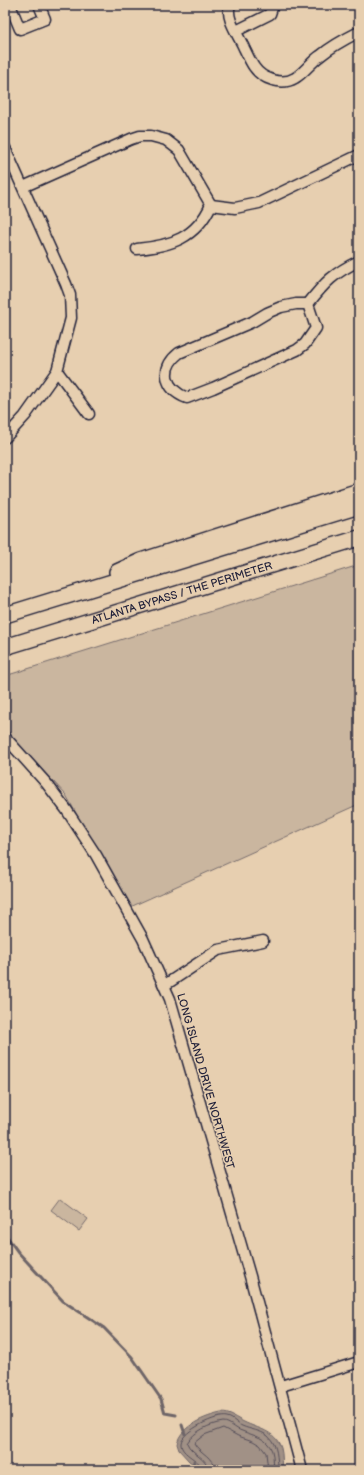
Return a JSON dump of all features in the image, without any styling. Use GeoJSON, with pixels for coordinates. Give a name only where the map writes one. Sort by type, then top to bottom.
{"type":"FeatureCollection","features":[{"type":"Feature","properties":{"kind":"highway"},"geometry":{"type":"LineString","coordinates":[[56,599],[142,561],[359,491]]}},
{"type":"Feature","properties":{"kind":"highway"},"geometry":{"type":"LineString","coordinates":[[5,615],[359,506]]}},
{"type":"Feature","properties":{"kind":"highway","name":"ATLANTA BYPASS / THE PERIMETER"},"geometry":{"type":"LineString","coordinates":[[5,647],[359,538]]}},
{"type":"Feature","properties":{"kind":"street"},"geometry":{"type":"LineString","coordinates":[[10,5],[20,29],[45,19],[39,5]]}},
{"type":"Feature","properties":{"kind":"street"},"geometry":{"type":"LineString","coordinates":[[230,5],[230,18],[254,68],[265,77],[279,82],[296,78],[318,57],[333,46],[359,32]]}},
{"type":"Feature","properties":{"kind":"street"},"geometry":{"type":"LineString","coordinates":[[236,31],[270,14],[273,5]]}},
{"type":"Feature","properties":{"kind":"street"},"geometry":{"type":"LineString","coordinates":[[22,187],[131,139],[140,136],[151,136],[166,140],[179,150],[211,205]]}},
{"type":"Feature","properties":{"kind":"street"},"geometry":{"type":"LineString","coordinates":[[5,148],[70,295],[71,318],[57,371],[25,416],[5,438]]}},
{"type":"Feature","properties":{"kind":"street"},"geometry":{"type":"LineString","coordinates":[[211,205],[235,208],[259,203],[359,155]]}},
{"type":"Feature","properties":{"kind":"street"},"geometry":{"type":"LineString","coordinates":[[137,249],[154,248],[174,242],[184,237],[201,223],[211,205]]}},
{"type":"Feature","properties":{"kind":"street"},"geometry":{"type":"LineString","coordinates":[[310,301],[316,328],[305,344],[297,350],[213,388],[187,398],[176,392],[171,387],[167,372],[169,364],[179,353],[252,322],[281,307],[310,301],[328,280],[340,270],[359,261]]}},
{"type":"Feature","properties":{"kind":"street"},"geometry":{"type":"LineString","coordinates":[[57,371],[89,414]]}},
{"type":"Feature","properties":{"kind":"street","name":"LONG ISLAND DRIVE NORTHWEST"},"geometry":{"type":"LineString","coordinates":[[5,737],[61,803],[96,855],[143,939],[165,985],[174,1008],[196,1083],[281,1386],[302,1470]]}},
{"type":"Feature","properties":{"kind":"street"},"geometry":{"type":"LineString","coordinates":[[165,985],[218,950],[263,941]]}},
{"type":"Feature","properties":{"kind":"street"},"geometry":{"type":"LineString","coordinates":[[281,1386],[359,1362]]}},
{"type":"Feature","properties":{"kind":"shaded area"},"geometry":{"type":"Polygon","coordinates":[[[359,565],[359,804],[128,908],[66,795],[5,730],[5,676],[359,565]]]}},
{"type":"Feature","properties":{"kind":"shaded area"},"geometry":{"type":"Polygon","coordinates":[[[60,1198],[88,1219],[79,1231],[51,1210],[60,1198]]]}},
{"type":"Feature","properties":{"kind":"water"},"geometry":{"type":"Polygon","coordinates":[[[221,1413],[230,1415],[266,1431],[275,1437],[281,1448],[283,1470],[201,1470],[189,1461],[179,1450],[177,1444],[183,1432],[201,1419],[221,1413]]]}},
{"type":"Feature","properties":{"kind":"waterway"},"geometry":{"type":"LineString","coordinates":[[5,1234],[18,1252],[63,1301],[104,1328],[132,1357],[161,1399],[165,1413],[176,1415]]}},
{"type":"Feature","properties":{"kind":"waterway"},"geometry":{"type":"LineString","coordinates":[[182,1425],[185,1434]]}},
{"type":"Feature","properties":{"kind":"waterway"},"geometry":{"type":"LineString","coordinates":[[192,1470],[194,1461]]}}]}
